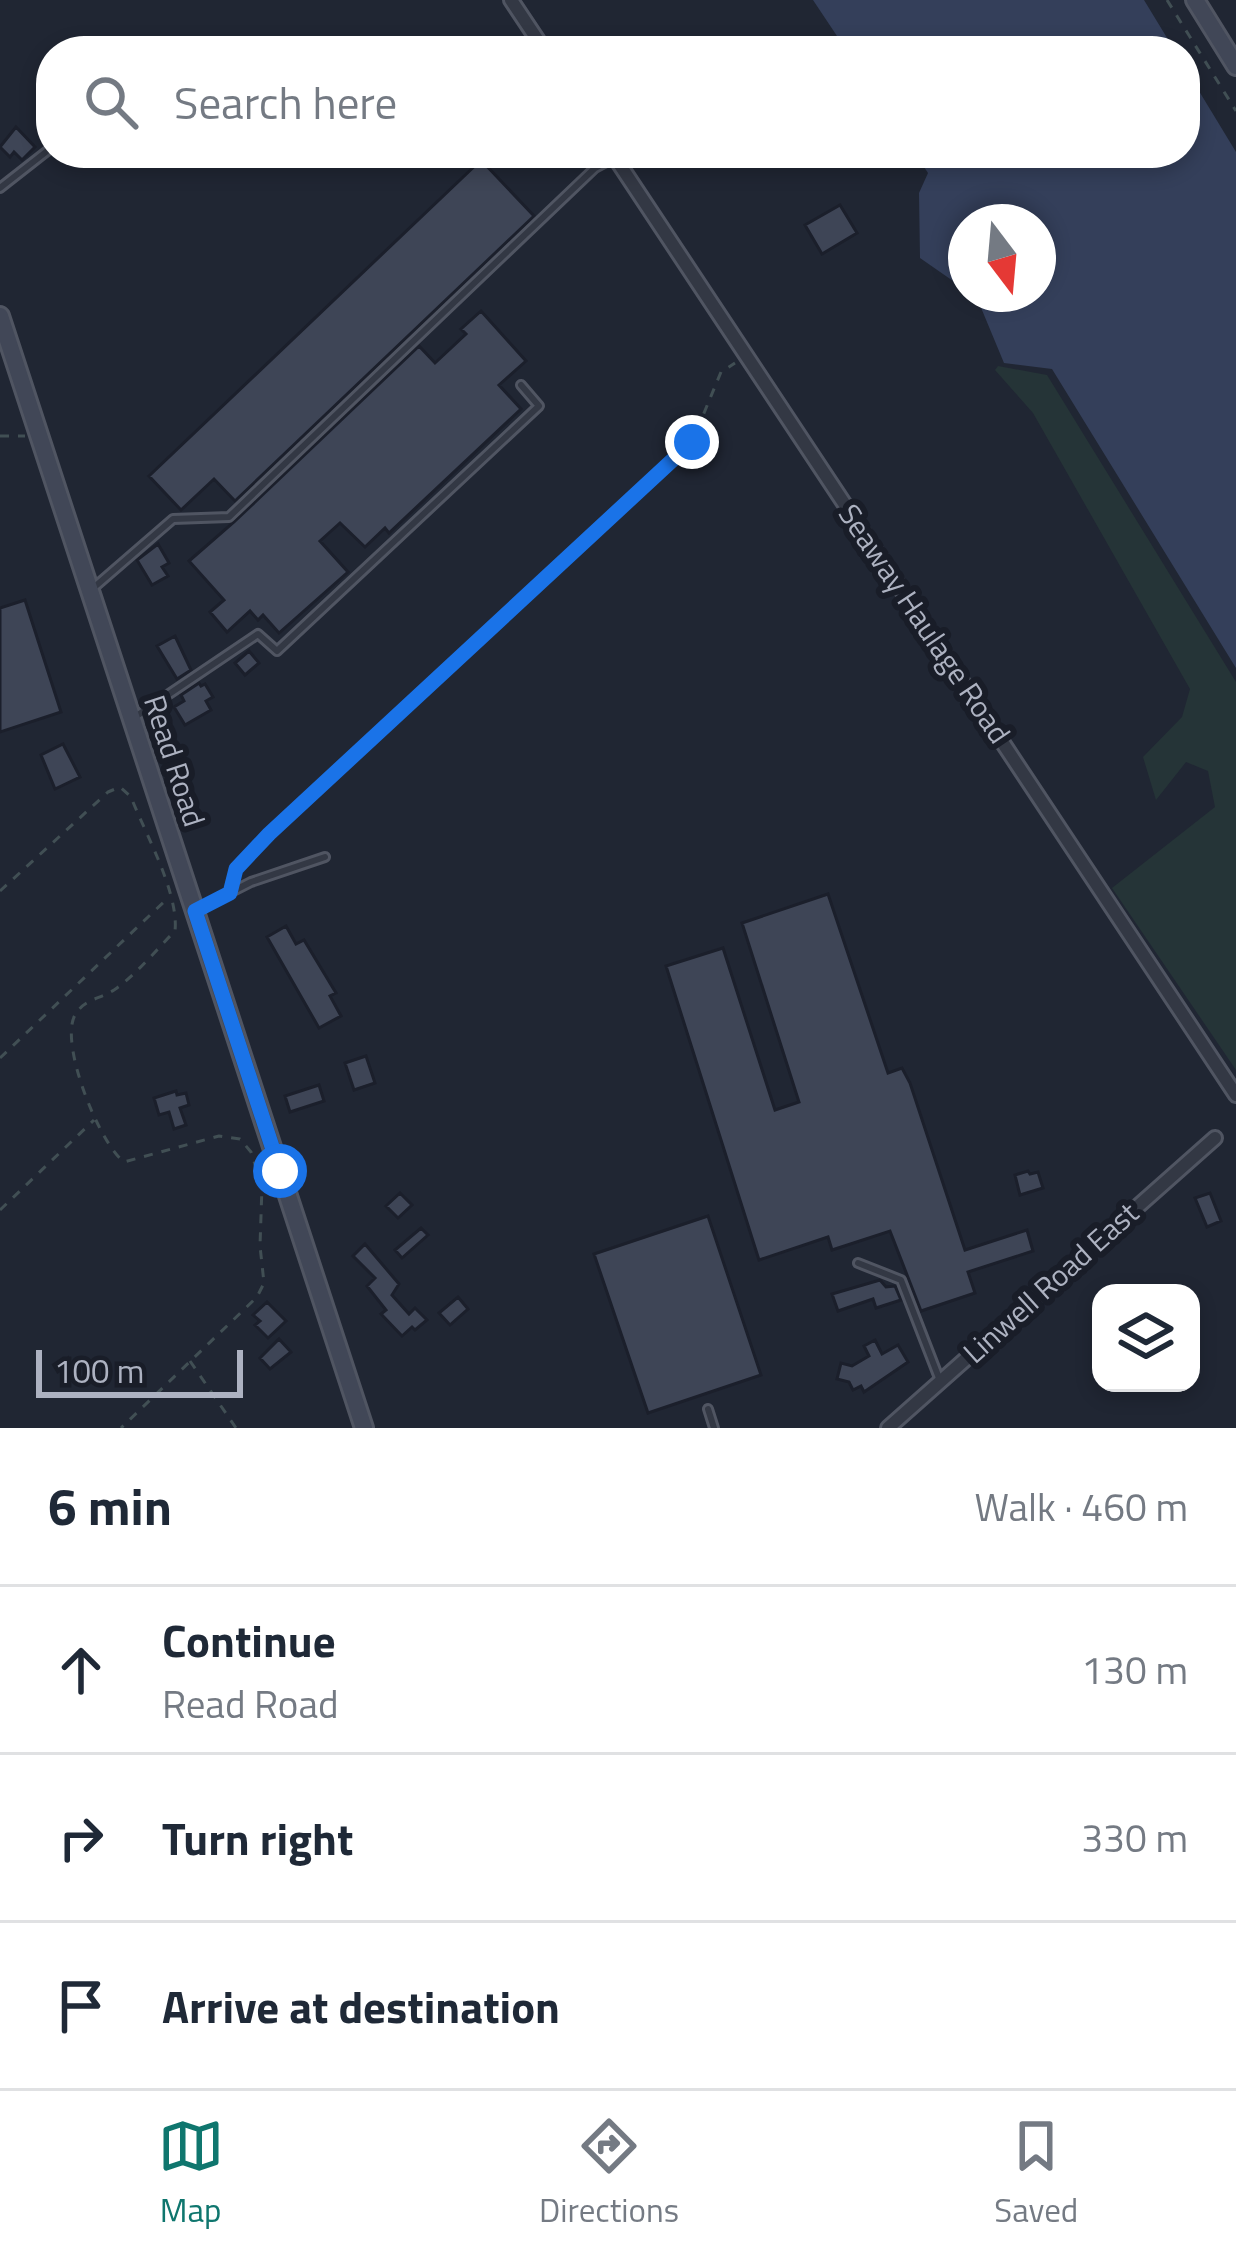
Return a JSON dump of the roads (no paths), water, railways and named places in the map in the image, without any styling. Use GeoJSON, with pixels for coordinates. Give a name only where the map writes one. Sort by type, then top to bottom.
{"type":"FeatureCollection","features":[{"type":"Feature","properties":{"kind":"street"},"geometry":{"type":"LineString","coordinates":[[511,0],[535,36]]}},
{"type":"Feature","properties":{"kind":"street"},"geometry":{"type":"LineString","coordinates":[[1195,0],[1236,66]]}},
{"type":"Feature","properties":{"kind":"street","name":"Seaway Haulage Road"},"geometry":{"type":"LineString","coordinates":[[623,168],[1236,1095]]}},
{"type":"Feature","properties":{"kind":"street","name":"Read Road"},"geometry":{"type":"LineString","coordinates":[[0,316],[364,1428]]}},
{"type":"Feature","properties":{"kind":"street","name":"Linwell Road East"},"geometry":{"type":"LineString","coordinates":[[888,1428],[1214,1138]]}},
{"type":"Feature","properties":{"kind":"lane"},"geometry":{"type":"LineString","coordinates":[[0,188],[36,160]]}},
{"type":"Feature","properties":{"kind":"lane"},"geometry":{"type":"LineString","coordinates":[[90,591],[173,519],[229,517],[596,168]]}},
{"type":"Feature","properties":{"kind":"lane"},"geometry":{"type":"LineString","coordinates":[[132,719],[258,634],[277,651],[539,406],[521,386]]}},
{"type":"Feature","properties":{"kind":"lane"},"geometry":{"type":"LineString","coordinates":[[195,911],[325,857]]}},
{"type":"Feature","properties":{"kind":"lane"},"geometry":{"type":"LineString","coordinates":[[858,1263],[901,1280],[940,1382]]}},
{"type":"Feature","properties":{"kind":"lane"},"geometry":{"type":"LineString","coordinates":[[708,1408],[714,1428]]}},
{"type":"Feature","properties":{"kind":"water"},"geometry":{"type":"Polygon","coordinates":[[[813,0],[1144,0],[1166,36],[837,36],[813,0]]]}},
{"type":"Feature","properties":{"kind":"water"},"geometry":{"type":"Polygon","coordinates":[[[1200,93],[1236,152],[1236,668],[1052,369],[1004,363],[983,312],[1056,312],[1056,204],[948,204],[948,277],[920,258],[919,193],[928,173],[925,168],[1200,168],[1200,93]]]}}]}
